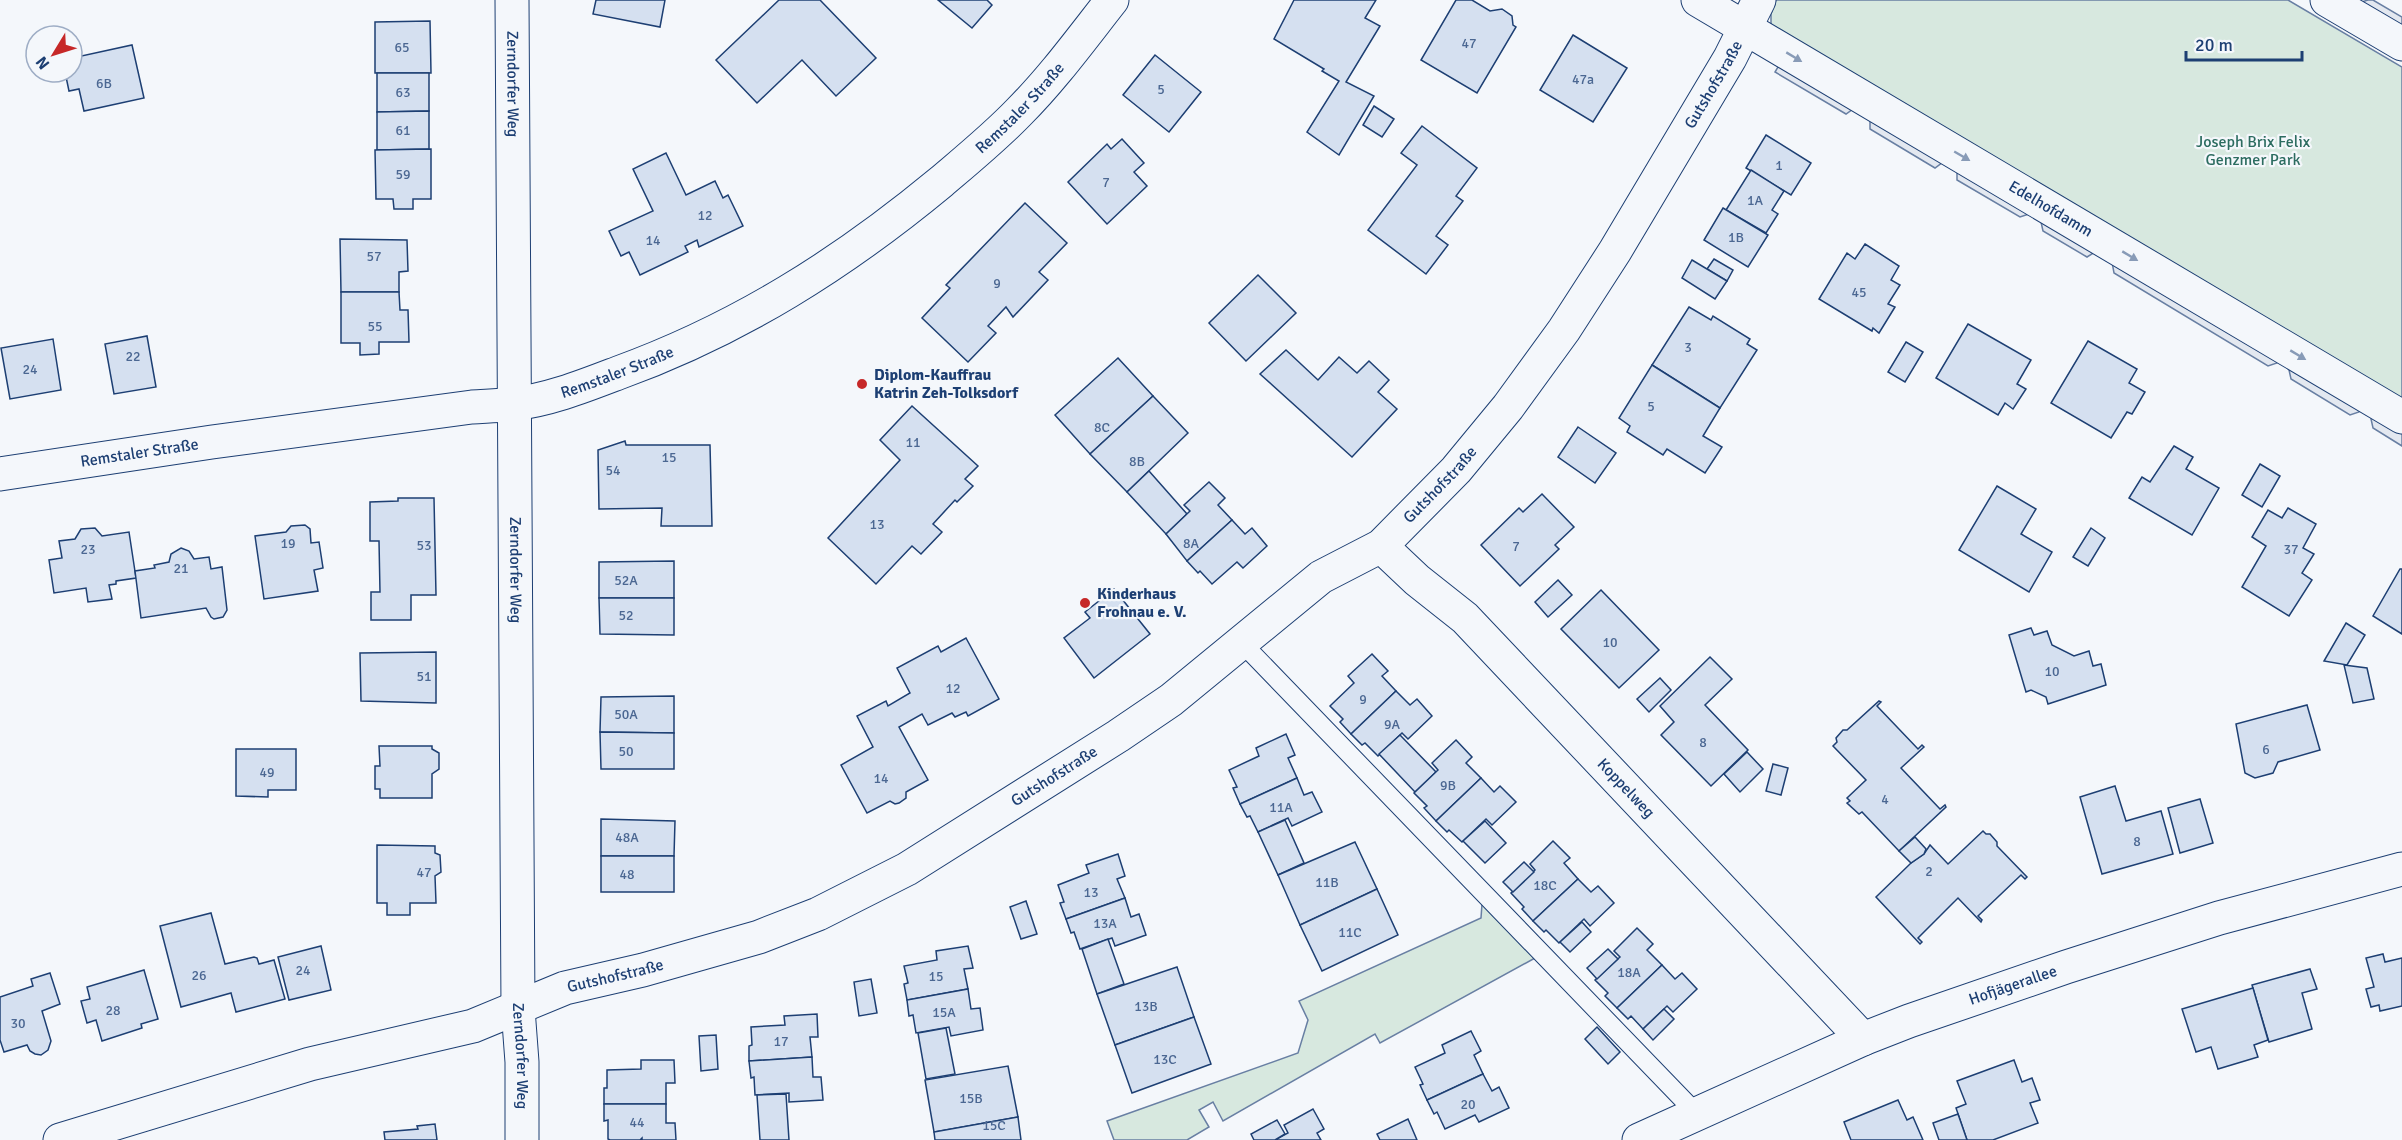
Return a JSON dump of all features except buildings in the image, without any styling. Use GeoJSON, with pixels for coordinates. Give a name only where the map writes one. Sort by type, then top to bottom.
{"type":"FeatureCollection","features":[{"type":"Feature","properties":{"kind":"street","name":"Zerndorfer Weg"},"geometry":{"type":"LineString","coordinates":[[512,0],[518,1009],[522,1062],[522,1140]]}},
{"type":"Feature","properties":{"kind":"street","name":"Remstaler Straße"},"geometry":{"type":"LineString","coordinates":[[0,474],[472,406],[514,404],[592,383],[677,350],[772,303],[836,262],[892,222],[998,133],[1051,76],[1112,0]]}},
{"type":"Feature","properties":{"kind":"street","name":"Edelhofdamm"},"geometry":{"type":"LineString","coordinates":[[1698,0],[1752,14],[2402,417]]}},
{"type":"Feature","properties":{"kind":"street"},"geometry":{"type":"LineString","coordinates":[[2327,0],[2402,44]]}},
{"type":"Feature","properties":{"kind":"street","name":"Gutshofstraße"},"geometry":{"type":"LineString","coordinates":[[60,1140],[310,1064],[473,1026],[565,988],[643,970],[759,937],[818,914],[907,869],[1118,736],[1171,700],[1321,577],[1381,546],[1456,470],[1508,407],[1564,330],[1625,236],[1730,58],[1752,14]]}},
{"type":"Feature","properties":{"kind":"street","name":"Koppelweg"},"geometry":{"type":"LineString","coordinates":[[1381,546],[1465,618],[1863,1039]]}},
{"type":"Feature","properties":{"kind":"street","name":"Hofjägerallee"},"geometry":{"type":"LineString","coordinates":[[1639,1140],[1863,1039],[2055,970],[2219,918],[2402,869]]}},
{"type":"Feature","properties":{"kind":"lane"},"geometry":{"type":"LineString","coordinates":[[1242,643],[1697,1114]]}},
{"type":"Feature","properties":{"kind":"green space","name":"Joseph Brix Felix Genzmer Park"},"geometry":{"type":"Polygon","coordinates":[[[1776,0],[2288,0],[2402,67],[2402,411],[1771,25],[1771,14],[1776,0]]]}},
{"type":"Feature","properties":{"kind":"green space"},"geometry":{"type":"Polygon","coordinates":[[[1482,904],[1535,958],[1380,1043],[1375,1034],[1223,1121],[1213,1102],[1199,1110],[1209,1127],[1187,1140],[1114,1140],[1107,1121],[1298,1053],[1308,1020],[1299,1001],[1481,918],[1482,904]]]}},
{"type":"Feature","properties":{"kind":"shaded area"},"geometry":{"type":"Polygon","coordinates":[[[2373,0],[2402,17],[2402,32],[2355,4],[2373,0]]]}},
{"type":"Feature","properties":{"kind":"shaded area"},"geometry":{"type":"Polygon","coordinates":[[[1781,62],[1853,109],[1846,114],[1775,72],[1781,62]]]}},
{"type":"Feature","properties":{"kind":"shaded area"},"geometry":{"type":"Polygon","coordinates":[[[1870,118],[1943,162],[1935,168],[1870,129],[1870,118]]]}},
{"type":"Feature","properties":{"kind":"shaded area"},"geometry":{"type":"Polygon","coordinates":[[[1957,170],[2029,214],[2020,217],[1957,180],[1957,170]]]}},
{"type":"Feature","properties":{"kind":"shaded area"},"geometry":{"type":"Polygon","coordinates":[[[2041,222],[2095,252],[2087,257],[2043,231],[2041,222]]]}},
{"type":"Feature","properties":{"kind":"shaded area"},"geometry":{"type":"Polygon","coordinates":[[[2112,262],[2279,358],[2277,363],[2268,366],[2114,273],[2112,262]]]}},
{"type":"Feature","properties":{"kind":"shaded area"},"geometry":{"type":"Polygon","coordinates":[[[2292,366],[2361,407],[2359,412],[2350,415],[2291,379],[2289,370],[2292,366]]]}},
{"type":"Feature","properties":{"kind":"shaded area"},"geometry":{"type":"Polygon","coordinates":[[[2374,415],[2402,431],[2402,446],[2373,428],[2371,419],[2374,415]]]}},
{"type":"Feature","properties":{"kind":"place","name":"Diplom-Kauffrau Katrin Zeh-Tolksdorf"},"geometry":{"type":"Point","coordinates":[862,384]}},
{"type":"Feature","properties":{"kind":"place","name":"Kinderhaus Frohnau e. V."},"geometry":{"type":"Point","coordinates":[1085,603]}}]}
